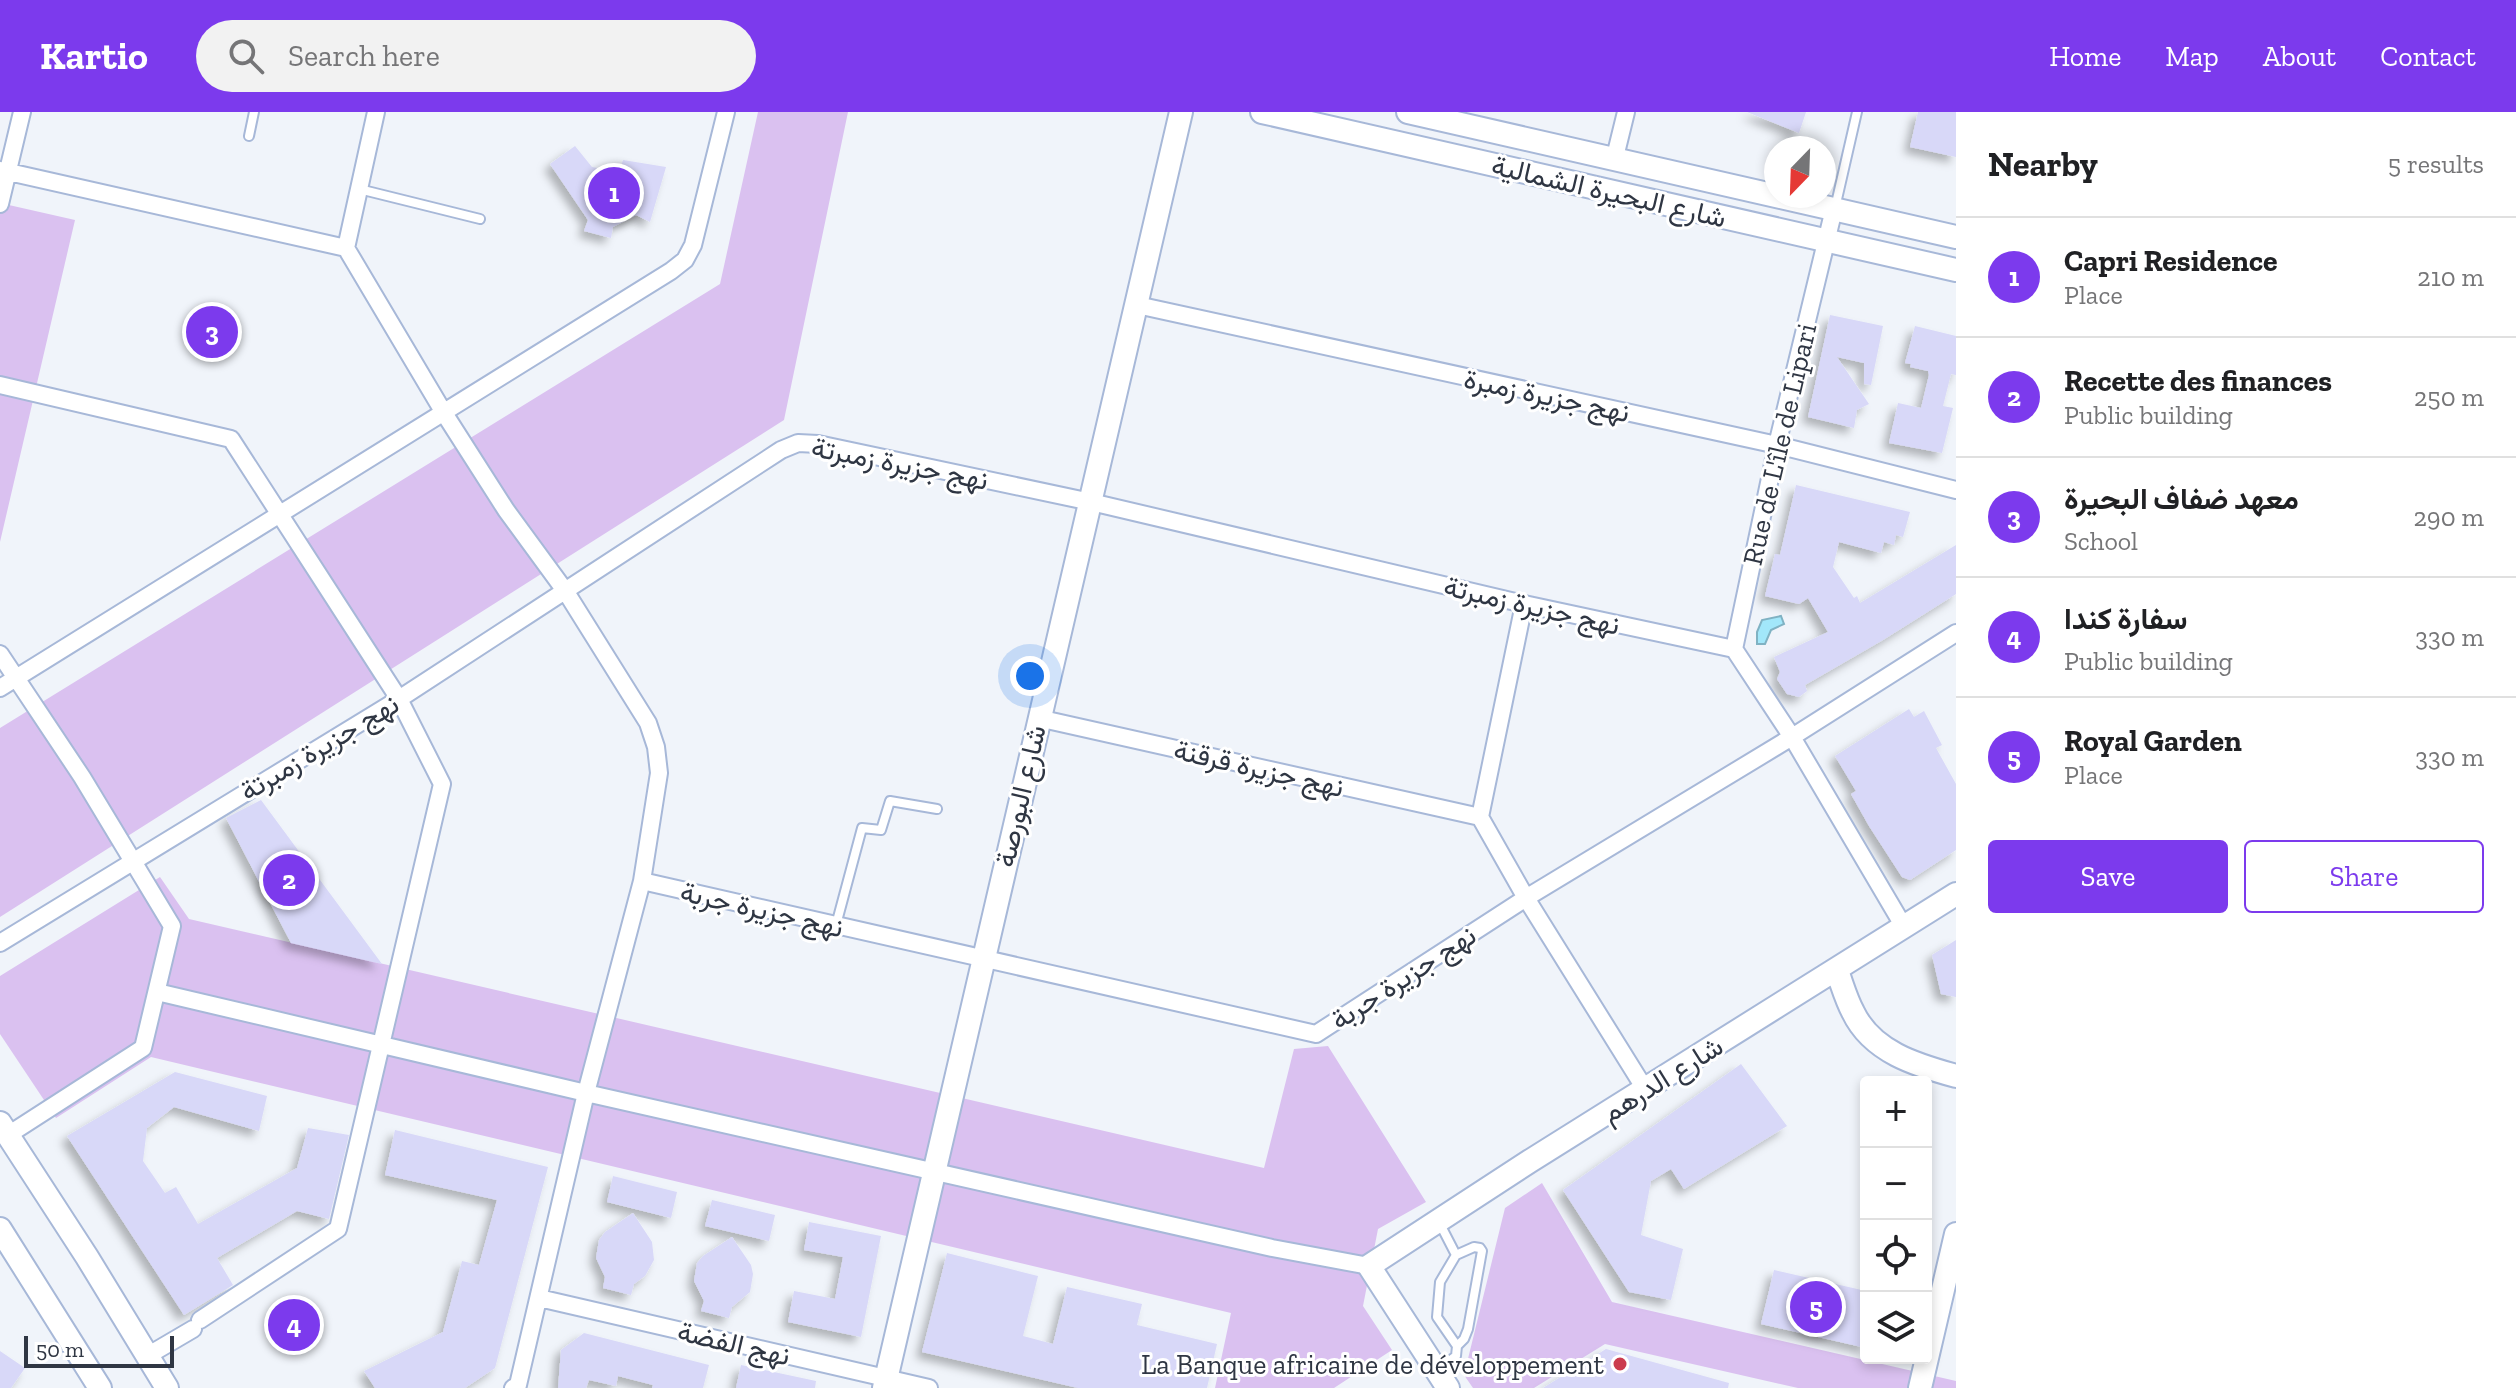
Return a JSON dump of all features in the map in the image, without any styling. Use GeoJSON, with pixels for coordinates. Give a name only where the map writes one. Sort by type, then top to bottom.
{"type":"FeatureCollection","features":[{"type":"Feature","properties":{"kind":"street"},"geometry":{"type":"LineString","coordinates":[[0,204],[4,171],[22,112]]}},
{"type":"Feature","properties":{"kind":"street"},"geometry":{"type":"LineString","coordinates":[[376,112],[346,248],[444,413],[506,510],[566,592],[648,723],[656,747],[659,773],[642,881],[586,1093],[517,1387]]}},
{"type":"Feature","properties":{"kind":"street"},"geometry":{"type":"LineString","coordinates":[[0,688],[685,260],[693,245],[726,112]]}},
{"type":"Feature","properties":{"kind":"street","name":"شارع البورصة"},"geometry":{"type":"LineString","coordinates":[[884,1383],[1181,112]]}},
{"type":"Feature","properties":{"kind":"street","name":"شارع البحيرة الشمالية"},"geometry":{"type":"LineString","coordinates":[[1262,112],[1956,270]]}},
{"type":"Feature","properties":{"kind":"street","name":"شارع البحيرة الشمالية"},"geometry":{"type":"LineString","coordinates":[[1410,112],[1956,237]]}},
{"type":"Feature","properties":{"kind":"street"},"geometry":{"type":"LineString","coordinates":[[1614,161],[1626,112]]}},
{"type":"Feature","properties":{"kind":"street"},"geometry":{"type":"LineString","coordinates":[[4,171],[346,248]]}},
{"type":"Feature","properties":{"kind":"street","name":"Rue de L'île de Lipari"},"geometry":{"type":"LineString","coordinates":[[1734,649],[1777,445],[1834,209]]}},
{"type":"Feature","properties":{"kind":"street","name":"نهج جزيرة زمبرة"},"geometry":{"type":"LineString","coordinates":[[1137,305],[1777,445],[1956,490]]}},
{"type":"Feature","properties":{"kind":"street"},"geometry":{"type":"LineString","coordinates":[[0,385],[231,439],[399,699],[442,784],[338,1229],[147,1356]]}},
{"type":"Feature","properties":{"kind":"street","name":"نهج جزيرة زمبرتة"},"geometry":{"type":"LineString","coordinates":[[0,943],[399,699],[781,450],[798,443],[818,444],[1091,502],[1524,604],[1734,649]]}},
{"type":"Feature","properties":{"kind":"street"},"geometry":{"type":"LineString","coordinates":[[1524,604],[1480,817],[1526,898],[1645,1089]]}},
{"type":"Feature","properties":{"kind":"street","name":"نهج جزيرة جربة"},"geometry":{"type":"LineString","coordinates":[[642,881],[1316,1034],[1526,898],[1792,737],[1956,633]]}},
{"type":"Feature","properties":{"kind":"street"},"geometry":{"type":"LineString","coordinates":[[1734,649],[1792,737],[1904,927]]}},
{"type":"Feature","properties":{"kind":"street"},"geometry":{"type":"LineString","coordinates":[[0,654],[82,777],[172,926],[143,1048],[4,1129],[167,1388]]}},
{"type":"Feature","properties":{"kind":"street","name":"نهج جزيرة قرقنة"},"geometry":{"type":"LineString","coordinates":[[1038,718],[1480,817]]}},
{"type":"Feature","properties":{"kind":"street","name":"شارع الدرهم"},"geometry":{"type":"LineString","coordinates":[[1369,1266],[1956,894]]}},
{"type":"Feature","properties":{"kind":"street"},"geometry":{"type":"LineString","coordinates":[[1837,971],[1854,1014],[1872,1039],[1909,1063],[1956,1076]]}},
{"type":"Feature","properties":{"kind":"street"},"geometry":{"type":"LineString","coordinates":[[157,992],[933,1172],[1272,1248],[1369,1266],[1442,1379]]}},
{"type":"Feature","properties":{"kind":"street"},"geometry":{"type":"LineString","coordinates":[[0,1229],[94,1386]]}},
{"type":"Feature","properties":{"kind":"street"},"geometry":{"type":"LineString","coordinates":[[1920,1388],[1956,1234]]}},
{"type":"Feature","properties":{"kind":"street","name":"نهج الفضة"},"geometry":{"type":"LineString","coordinates":[[539,1298],[884,1383],[929,1388]]}},
{"type":"Feature","properties":{"kind":"lane"},"geometry":{"type":"LineString","coordinates":[[249,136],[254,112]]}},
{"type":"Feature","properties":{"kind":"lane"},"geometry":{"type":"LineString","coordinates":[[1834,209],[1857,112]]}},
{"type":"Feature","properties":{"kind":"lane"},"geometry":{"type":"LineString","coordinates":[[359,189],[480,219]]}},
{"type":"Feature","properties":{"kind":"lane"},"geometry":{"type":"LineString","coordinates":[[836,926],[862,828],[881,830],[890,801],[937,809]]}},
{"type":"Feature","properties":{"kind":"lane"},"geometry":{"type":"LineString","coordinates":[[1439,1221],[1456,1255]]}},
{"type":"Feature","properties":{"kind":"lane"},"geometry":{"type":"LineString","coordinates":[[1442,1379],[1468,1329],[1482,1251],[1480,1248],[1474,1247],[1456,1255],[1440,1282],[1437,1317],[1457,1346]]}},
{"type":"Feature","properties":{"kind":"shaded area"},"geometry":{"type":"Polygon","coordinates":[[[758,112],[848,112],[784,420],[0,917],[0,728],[720,284],[758,112]]]}},
{"type":"Feature","properties":{"kind":"shaded area"},"geometry":{"type":"Polygon","coordinates":[[[0,203],[75,220],[0,542],[0,203]]]}},
{"type":"Feature","properties":{"kind":"shaded area"},"geometry":{"type":"Polygon","coordinates":[[[160,877],[189,919],[1264,1168],[1294,1049],[1328,1046],[1426,1202],[1378,1229],[1363,1306],[1392,1350],[1334,1388],[1215,1388],[1231,1313],[151,1057],[56,1118],[0,1034],[0,976],[160,877]]]}},
{"type":"Feature","properties":{"kind":"shaded area"},"geometry":{"type":"Polygon","coordinates":[[[1542,1183],[1612,1302],[1860,1359],[1860,1364],[1882,1364],[1956,1381],[1956,1388],[1798,1388],[1605,1344],[1534,1388],[1473,1388],[1464,1375],[1505,1208],[1542,1183]]]}},
{"type":"Feature","properties":{"kind":"water"},"geometry":{"type":"Polygon","coordinates":[[[1781,616],[1784,624],[1771,630],[1765,644],[1757,644],[1757,632],[1762,620],[1781,616]]]}},
{"type":"Feature","properties":{"kind":"building"},"geometry":{"type":"Polygon","coordinates":[[[1747,112],[1806,112],[1799,133],[1747,112]]]}},
{"type":"Feature","properties":{"kind":"building"},"geometry":{"type":"Polygon","coordinates":[[[1918,112],[1956,112],[1956,157],[1910,147],[1918,112]]]}},
{"type":"Feature","properties":{"kind":"building"},"geometry":{"type":"Polygon","coordinates":[[[575,146],[592,167],[619,172],[623,160],[666,167],[650,222],[636,215],[613,227],[611,238],[584,231],[588,220],[550,164],[575,146]]]}},
{"type":"Feature","properties":{"kind":"building"},"geometry":{"type":"Polygon","coordinates":[[[1830,315],[1883,326],[1871,385],[1864,384],[1864,363],[1837,357],[1869,404],[1857,410],[1854,428],[1808,417],[1830,315]]]}},
{"type":"Feature","properties":{"kind":"building"},"geometry":{"type":"Polygon","coordinates":[[[1915,326],[1956,336],[1956,375],[1951,374],[1943,406],[1953,408],[1942,453],[1889,443],[1898,403],[1921,408],[1929,375],[1928,371],[1905,363],[1915,326]]]}},
{"type":"Feature","properties":{"kind":"building"},"geometry":{"type":"Polygon","coordinates":[[[1796,485],[1910,512],[1903,537],[1896,535],[1894,545],[1884,542],[1881,553],[1839,542],[1833,567],[1860,603],[1956,545],[1956,594],[1805,685],[1807,691],[1799,697],[1787,694],[1777,679],[1780,672],[1774,657],[1828,632],[1808,598],[1799,604],[1765,596],[1775,554],[1780,555],[1796,485]]]}},
{"type":"Feature","properties":{"kind":"building"},"geometry":{"type":"Polygon","coordinates":[[[1909,709],[1914,717],[1924,711],[1942,745],[1936,748],[1956,784],[1956,850],[1910,880],[1902,877],[1869,826],[1851,794],[1856,791],[1835,756],[1909,709]]]}},
{"type":"Feature","properties":{"kind":"building"},"geometry":{"type":"Polygon","coordinates":[[[261,800],[382,964],[291,943],[226,818],[261,800]]]}},
{"type":"Feature","properties":{"kind":"building"},"geometry":{"type":"Polygon","coordinates":[[[1956,940],[1956,997],[1941,994],[1932,955],[1956,940]]]}},
{"type":"Feature","properties":{"kind":"building"},"geometry":{"type":"Polygon","coordinates":[[[1741,1064],[1787,1126],[1684,1189],[1671,1169],[1651,1181],[1641,1235],[1683,1249],[1671,1300],[1629,1292],[1563,1190],[1741,1064]]]}},
{"type":"Feature","properties":{"kind":"building"},"geometry":{"type":"Polygon","coordinates":[[[175,1072],[267,1096],[259,1131],[174,1107],[147,1128],[143,1161],[165,1193],[176,1187],[198,1224],[297,1168],[308,1128],[349,1135],[329,1219],[297,1211],[217,1258],[233,1285],[184,1315],[67,1136],[175,1072]]]}},
{"type":"Feature","properties":{"kind":"building"},"geometry":{"type":"Polygon","coordinates":[[[395,1130],[548,1167],[495,1368],[465,1388],[375,1388],[364,1371],[443,1332],[462,1261],[479,1265],[497,1200],[385,1175],[395,1130]]]}},
{"type":"Feature","properties":{"kind":"building"},"geometry":{"type":"Polygon","coordinates":[[[613,1176],[677,1192],[671,1218],[607,1202],[613,1176]]]}},
{"type":"Feature","properties":{"kind":"building"},"geometry":{"type":"Polygon","coordinates":[[[712,1200],[775,1215],[769,1241],[705,1226],[712,1200]]]}},
{"type":"Feature","properties":{"kind":"building"},"geometry":{"type":"Polygon","coordinates":[[[633,1213],[652,1242],[654,1260],[645,1276],[634,1284],[631,1295],[603,1288],[605,1277],[596,1258],[599,1240],[605,1232],[633,1213]]]}},
{"type":"Feature","properties":{"kind":"building"},"geometry":{"type":"Polygon","coordinates":[[[809,1222],[881,1236],[861,1337],[788,1322],[794,1291],[835,1299],[843,1257],[804,1250],[809,1222]]]}},
{"type":"Feature","properties":{"kind":"building"},"geometry":{"type":"Polygon","coordinates":[[[732,1237],[751,1265],[753,1274],[750,1292],[732,1307],[729,1318],[701,1311],[704,1301],[694,1281],[697,1263],[703,1256],[732,1237]]]}},
{"type":"Feature","properties":{"kind":"building"},"geometry":{"type":"Polygon","coordinates":[[[947,1253],[1038,1276],[1023,1336],[1053,1344],[1067,1287],[1142,1304],[1137,1325],[1217,1344],[1207,1388],[1078,1388],[922,1352],[947,1253]]]}},
{"type":"Feature","properties":{"kind":"building"},"geometry":{"type":"Polygon","coordinates":[[[1774,1270],[1860,1290],[1860,1347],[1761,1324],[1774,1270]]]}},
{"type":"Feature","properties":{"kind":"building"},"geometry":{"type":"Polygon","coordinates":[[[584,1333],[709,1365],[703,1388],[652,1388],[653,1385],[618,1376],[616,1386],[589,1380],[586,1388],[558,1388],[561,1350],[584,1333]]]}},
{"type":"Feature","properties":{"kind":"building","name":"La Banque africaine de développement"},"geometry":{"type":"Polygon","coordinates":[[[1606,1349],[1729,1383],[1728,1388],[1543,1388],[1606,1349]]]}},
{"type":"Feature","properties":{"kind":"building"},"geometry":{"type":"Polygon","coordinates":[[[0,1351],[25,1368],[11,1388],[0,1388],[0,1351]]]}},
{"type":"Feature","properties":{"kind":"building"},"geometry":{"type":"Polygon","coordinates":[[[741,1365],[816,1381],[815,1388],[736,1388],[741,1365]]]}},
{"type":"Feature","properties":{"kind":"place","name":"Capri Residence"},"geometry":{"type":"Point","coordinates":[614,193]}},
{"type":"Feature","properties":{"kind":"place","name":"معهد ضفاف البحيرة"},"geometry":{"type":"Point","coordinates":[212,332]}},
{"type":"Feature","properties":{"kind":"place","name":"Recette des finances"},"geometry":{"type":"Point","coordinates":[289,880]}},
{"type":"Feature","properties":{"kind":"place","name":"Royal Garden"},"geometry":{"type":"Point","coordinates":[1816,1307]}},
{"type":"Feature","properties":{"kind":"place","name":"سفارة كندا"},"geometry":{"type":"Point","coordinates":[294,1325]}},
{"type":"Feature","properties":{"kind":"place","name":"La Banque africaine de développement"},"geometry":{"type":"Point","coordinates":[1620,1364]}}]}
